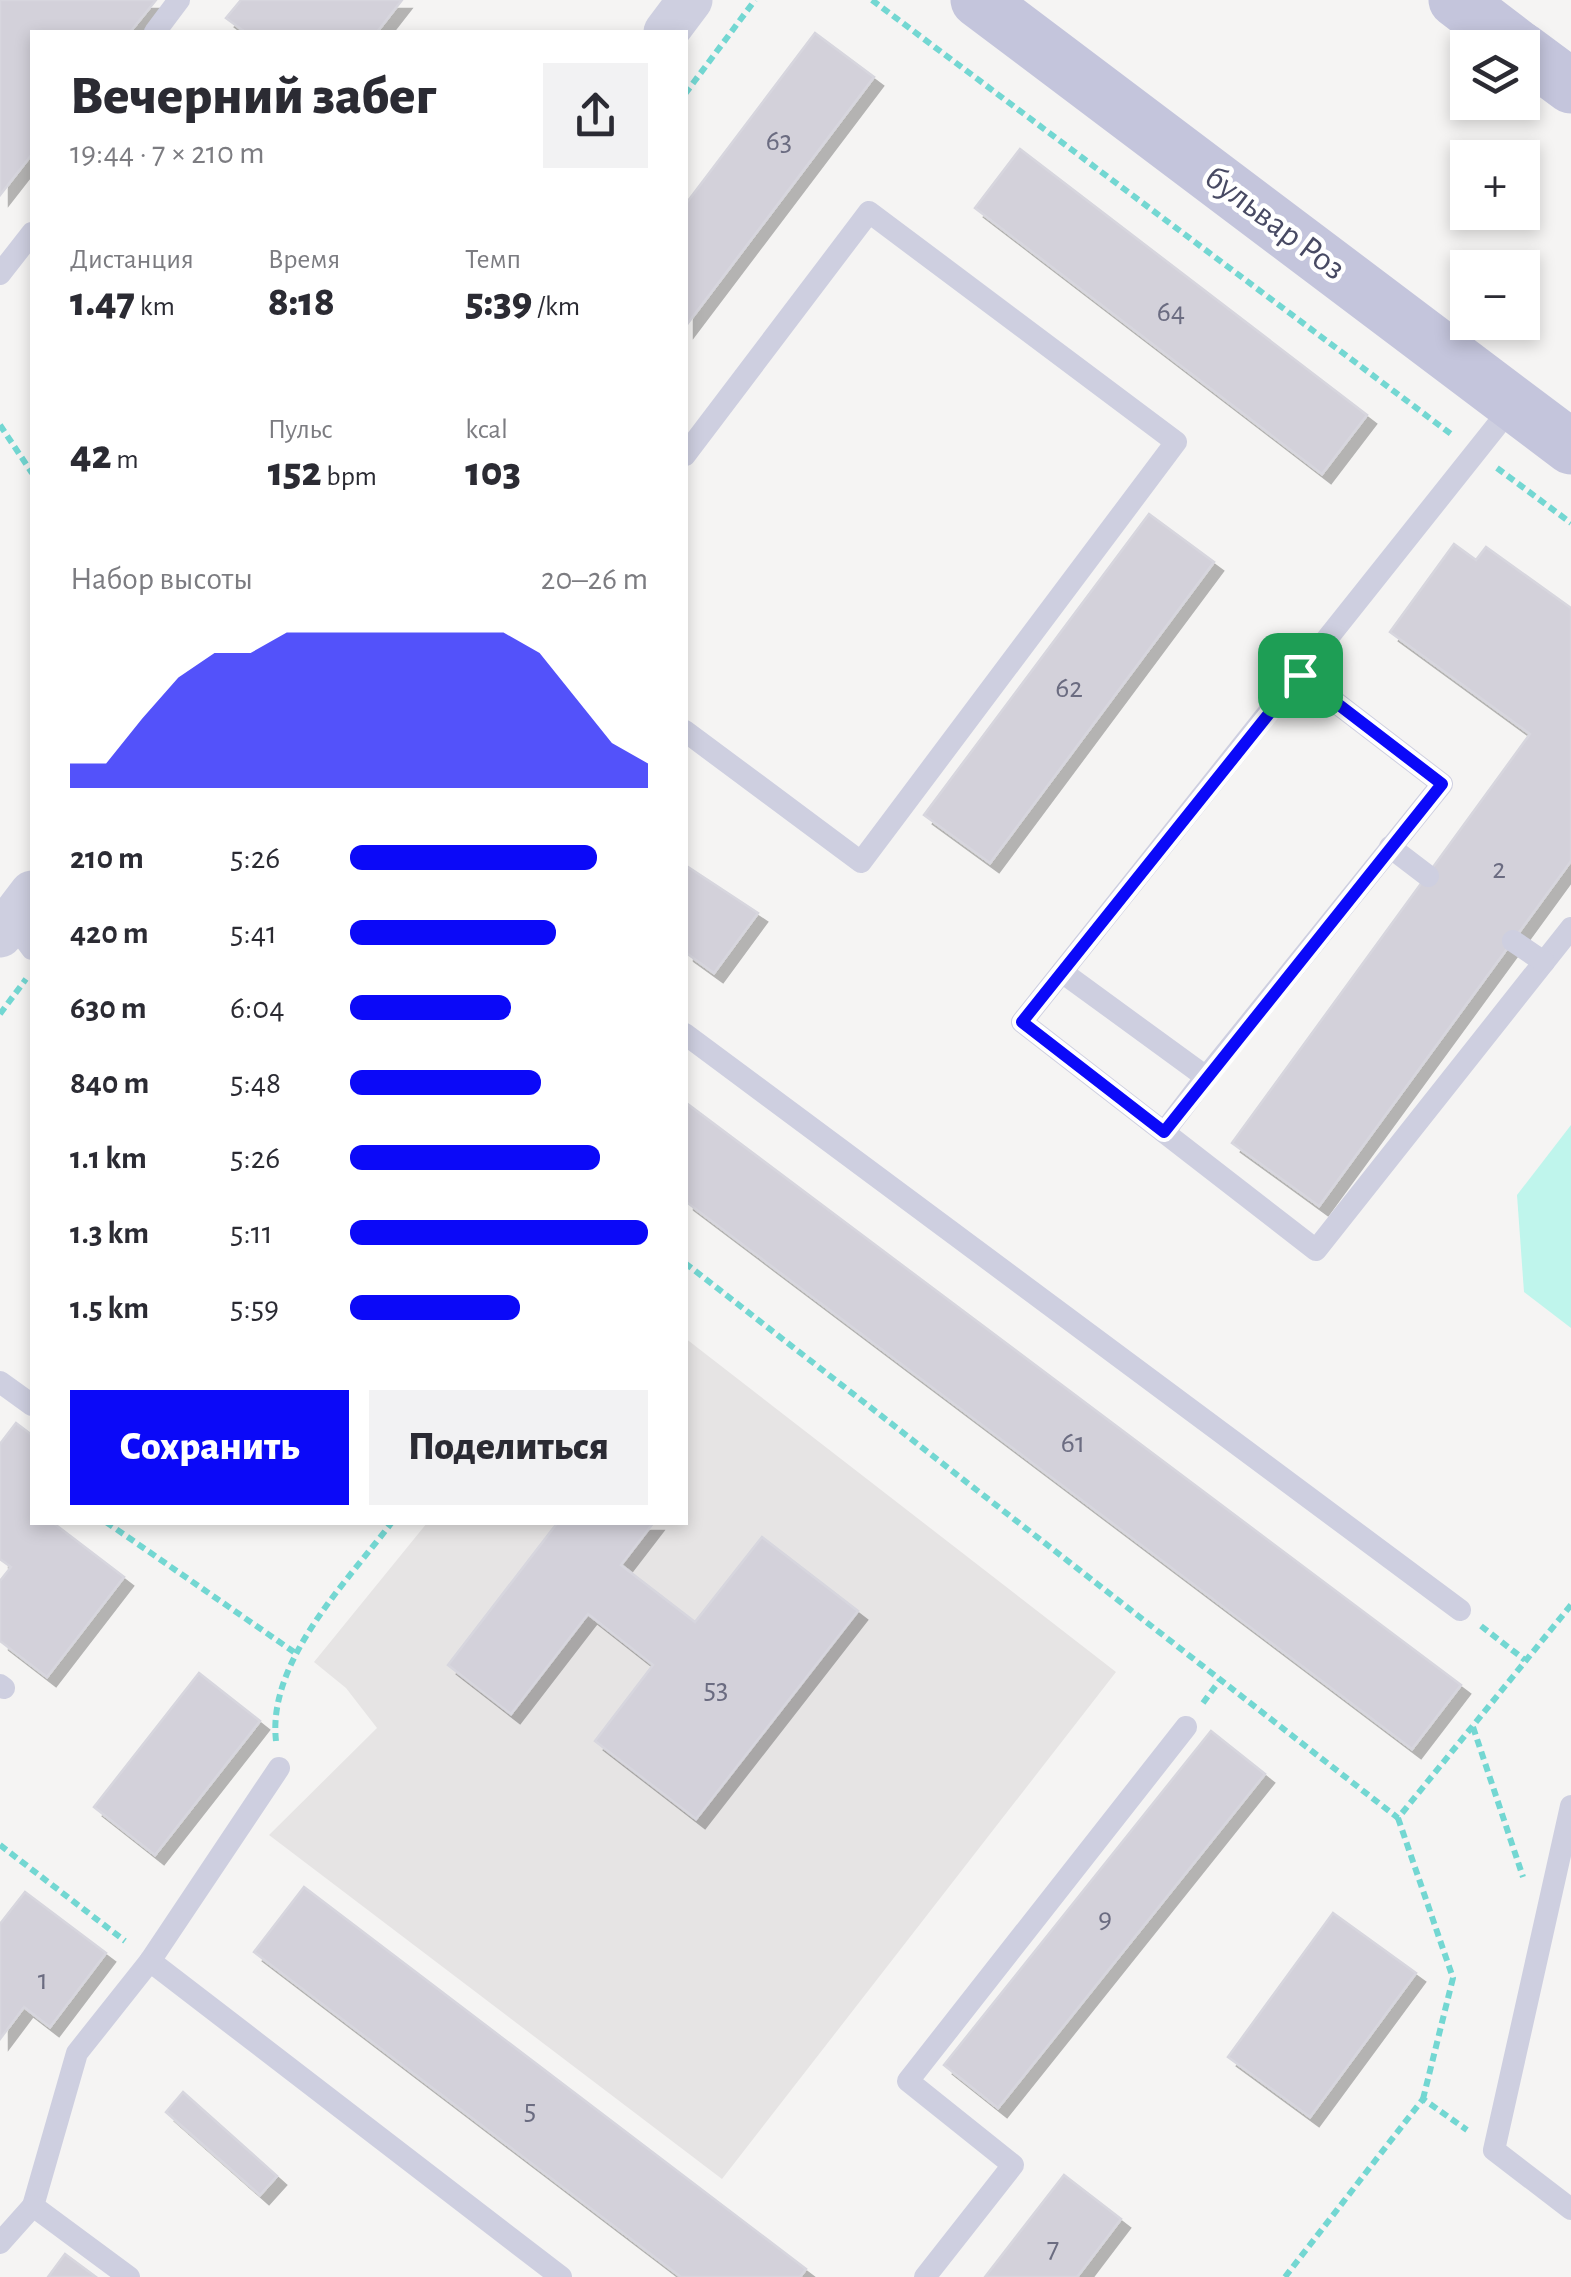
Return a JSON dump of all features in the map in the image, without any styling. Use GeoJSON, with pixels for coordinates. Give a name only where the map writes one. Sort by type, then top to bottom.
{"type":"FeatureCollection","features":[{"type":"Feature","properties":{"kind":"street"},"geometry":{"type":"LineString","coordinates":[[668,30],[690,0]]}},
{"type":"Feature","properties":{"kind":"street","name":"бульвар Роз"},"geometry":{"type":"LineString","coordinates":[[978,0],[1571,447]]}},
{"type":"Feature","properties":{"kind":"street"},"geometry":{"type":"LineString","coordinates":[[1456,0],[1496,30]]}},
{"type":"Feature","properties":{"kind":"street"},"geometry":{"type":"LineString","coordinates":[[1540,63],[1571,86]]}},
{"type":"Feature","properties":{"kind":"lane"},"geometry":{"type":"LineString","coordinates":[[156,30],[179,0]]}},
{"type":"Feature","properties":{"kind":"lane"},"geometry":{"type":"LineString","coordinates":[[688,451],[869,212],[1176,442],[861,862],[688,732]]}},
{"type":"Feature","properties":{"kind":"lane"},"geometry":{"type":"LineString","coordinates":[[0,274],[30,236]]}},
{"type":"Feature","properties":{"kind":"lane"},"geometry":{"type":"LineString","coordinates":[[1514,404],[1479,454],[1022,1022],[1316,1250],[1571,928]]}},
{"type":"Feature","properties":{"kind":"lane"},"geometry":{"type":"LineString","coordinates":[[1164,1132],[1442,784],[1300,675]]}},
{"type":"Feature","properties":{"kind":"lane"},"geometry":{"type":"LineString","coordinates":[[1390,848],[1428,876]]}},
{"type":"Feature","properties":{"kind":"lane"},"geometry":{"type":"LineString","coordinates":[[1512,941],[1544,962]]}},
{"type":"Feature","properties":{"kind":"lane"},"geometry":{"type":"LineString","coordinates":[[1062,972],[1206,1077]]}},
{"type":"Feature","properties":{"kind":"lane"},"geometry":{"type":"LineString","coordinates":[[688,1036],[1460,1610]]}},
{"type":"Feature","properties":{"kind":"lane"},"geometry":{"type":"LineString","coordinates":[[0,1382],[30,1404]]}},
{"type":"Feature","properties":{"kind":"lane"},"geometry":{"type":"LineString","coordinates":[[926,2277],[1013,2165],[908,2080],[1186,1727]]}},
{"type":"Feature","properties":{"kind":"lane"},"geometry":{"type":"LineString","coordinates":[[0,2243],[34,2206],[78,2052],[150,1960],[279,1768]]}},
{"type":"Feature","properties":{"kind":"lane"},"geometry":{"type":"LineString","coordinates":[[1571,1806],[1494,2150],[1571,2209]]}},
{"type":"Feature","properties":{"kind":"lane"},"geometry":{"type":"LineString","coordinates":[[150,1960],[561,2277]]}},
{"type":"Feature","properties":{"kind":"lane"},"geometry":{"type":"LineString","coordinates":[[34,2206],[129,2277]]}},
{"type":"Feature","properties":{"kind":"path"},"geometry":{"type":"LineString","coordinates":[[688,90],[754,0]]}},
{"type":"Feature","properties":{"kind":"path"},"geometry":{"type":"LineString","coordinates":[[872,0],[1571,523]]}},
{"type":"Feature","properties":{"kind":"path"},"geometry":{"type":"LineString","coordinates":[[0,426],[30,471]]}},
{"type":"Feature","properties":{"kind":"path"},"geometry":{"type":"LineString","coordinates":[[0,1014],[30,973]]}},
{"type":"Feature","properties":{"kind":"path"},"geometry":{"type":"LineString","coordinates":[[688,1265],[1398,1818],[1454,1978],[1423,2099],[1285,2277]]}},
{"type":"Feature","properties":{"kind":"path"},"geometry":{"type":"LineString","coordinates":[[110,1525],[294,1652]]}},
{"type":"Feature","properties":{"kind":"path"},"geometry":{"type":"LineString","coordinates":[[279,1768],[274,1726],[294,1652],[390,1525]]}},
{"type":"Feature","properties":{"kind":"path"},"geometry":{"type":"LineString","coordinates":[[1398,1818],[1571,1604]]}},
{"type":"Feature","properties":{"kind":"path"},"geometry":{"type":"LineString","coordinates":[[1460,1610],[1524,1660]]}},
{"type":"Feature","properties":{"kind":"path"},"geometry":{"type":"LineString","coordinates":[[1473,1726],[1542,1934]]}},
{"type":"Feature","properties":{"kind":"path"},"geometry":{"type":"LineString","coordinates":[[0,1844],[150,1960]]}},
{"type":"Feature","properties":{"kind":"path"},"geometry":{"type":"LineString","coordinates":[[1423,2099],[1494,2150]]}},
{"type":"Feature","properties":{"kind":"shaded area"},"geometry":{"type":"Polygon","coordinates":[[[1571,1125],[1571,1328],[1524,1292],[1517,1195],[1571,1125]]]}},
{"type":"Feature","properties":{"kind":"shaded area"},"geometry":{"type":"Polygon","coordinates":[[[688,1340],[1116,1672],[722,2179],[269,1835],[377,1728],[346,1688],[314,1662],[425,1525],[688,1525],[688,1340]]]}},
{"type":"Feature","properties":{"kind":"building"},"geometry":{"type":"Polygon","coordinates":[[[0,0],[156,0],[132,30],[30,30],[30,157],[0,195],[0,0]]]}},
{"type":"Feature","properties":{"kind":"building"},"geometry":{"type":"Polygon","coordinates":[[[241,0],[402,0],[379,30],[242,30],[226,18],[241,0]]]}},
{"type":"Feature","properties":{"kind":"building"},"geometry":{"type":"Polygon","coordinates":[[[815,33],[874,77],[688,323],[688,201],[815,33]]]}},
{"type":"Feature","properties":{"kind":"building"},"geometry":{"type":"Polygon","coordinates":[[[1020,149],[1367,415],[1322,474],[975,208],[1020,149]]]}},
{"type":"Feature","properties":{"kind":"building"},"geometry":{"type":"Polygon","coordinates":[[[1149,514],[1214,562],[990,863],[924,815],[1149,514]]]}},
{"type":"Feature","properties":{"kind":"building"},"geometry":{"type":"Polygon","coordinates":[[[1454,544],[1476,560],[1486,547],[1571,608],[1571,861],[1319,1206],[1232,1143],[1530,734],[1390,632],[1454,544]]]}},
{"type":"Feature","properties":{"kind":"building"},"geometry":{"type":"Polygon","coordinates":[[[688,867],[758,913],[714,973],[688,954],[688,867]]]}},
{"type":"Feature","properties":{"kind":"building"},"geometry":{"type":"Polygon","coordinates":[[[688,1104],[1461,1685],[1412,1749],[688,1203],[688,1104]]]}},
{"type":"Feature","properties":{"kind":"building"},"geometry":{"type":"Polygon","coordinates":[[[16,1423],[30,1434],[30,1525],[56,1525],[124,1577],[47,1677],[0,1641],[0,1581],[11,1567],[0,1559],[0,1444],[16,1423]]]}},
{"type":"Feature","properties":{"kind":"building"},"geometry":{"type":"Polygon","coordinates":[[[556,1525],[652,1525],[621,1565],[695,1622],[762,1537],[858,1611],[696,1819],[595,1741],[653,1665],[588,1614],[511,1714],[448,1665],[556,1525]]]}},
{"type":"Feature","properties":{"kind":"building"},"geometry":{"type":"Polygon","coordinates":[[[199,1673],[260,1721],[155,1855],[94,1807],[199,1673]]]}},
{"type":"Feature","properties":{"kind":"building"},"geometry":{"type":"Polygon","coordinates":[[[1211,1731],[1265,1774],[998,2108],[944,2065],[1211,1731]]]}},
{"type":"Feature","properties":{"kind":"building"},"geometry":{"type":"Polygon","coordinates":[[[304,1887],[806,2269],[800,2277],[681,2277],[254,1952],[304,1887]]]}},
{"type":"Feature","properties":{"kind":"building"},"geometry":{"type":"Polygon","coordinates":[[[25,1892],[106,1953],[50,2027],[24,2007],[0,2039],[0,1924],[25,1892]]]}},
{"type":"Feature","properties":{"kind":"building"},"geometry":{"type":"Polygon","coordinates":[[[1333,1913],[1416,1973],[1310,2117],[1228,2057],[1333,1913]]]}},
{"type":"Feature","properties":{"kind":"building"},"geometry":{"type":"Polygon","coordinates":[[[183,2092],[277,2176],[260,2195],[166,2112],[183,2092]]]}},
{"type":"Feature","properties":{"kind":"building"},"geometry":{"type":"Polygon","coordinates":[[[1064,2175],[1121,2219],[1077,2277],[985,2277],[1064,2175]]]}},
{"type":"Feature","properties":{"kind":"building"},"geometry":{"type":"Polygon","coordinates":[[[65,2254],[96,2277],[48,2277],[65,2254]]]}},
{"type":"Feature","properties":{"kind":"route"},"geometry":{"type":"LineString","coordinates":[[1300,675],[1442,784],[1164,1132],[1022,1022],[1300,675]]}}]}
